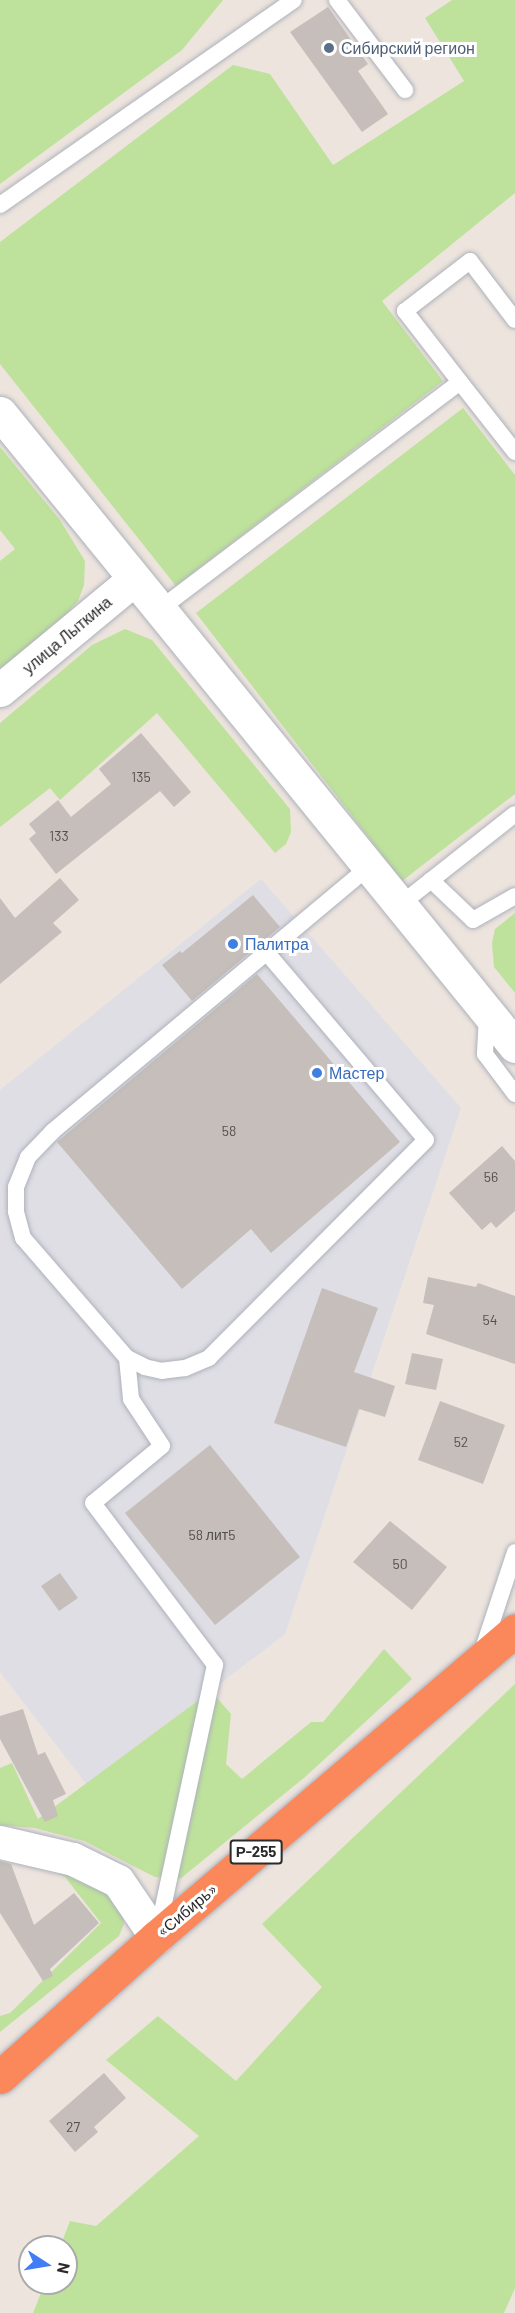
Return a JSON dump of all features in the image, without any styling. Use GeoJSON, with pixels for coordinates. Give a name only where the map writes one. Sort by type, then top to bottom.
{"type":"FeatureCollection","features":[{"type":"Feature","properties":{"kind":"highway","name":"«Сибирь»"},"geometry":{"type":"LineString","coordinates":[[0,2077],[156,1937],[515,1630]]}},
{"type":"Feature","properties":{"kind":"street"},"geometry":{"type":"LineString","coordinates":[[0,413],[515,1046]]}},
{"type":"Feature","properties":{"kind":"street","name":"улица Лыткина"},"geometry":{"type":"LineString","coordinates":[[0,690],[134,579]]}},
{"type":"Feature","properties":{"kind":"street"},"geometry":{"type":"LineString","coordinates":[[0,1842],[73,1858],[118,1881],[156,1937]]}},
{"type":"Feature","properties":{"kind":"lane"},"geometry":{"type":"LineString","coordinates":[[0,205],[294,0]]}},
{"type":"Feature","properties":{"kind":"lane"},"geometry":{"type":"LineString","coordinates":[[338,0],[405,90]]}},
{"type":"Feature","properties":{"kind":"lane"},"geometry":{"type":"LineString","coordinates":[[515,320],[470,261],[405,311],[515,452]]}},
{"type":"Feature","properties":{"kind":"lane"},"geometry":{"type":"LineString","coordinates":[[160,609],[460,382]]}},
{"type":"Feature","properties":{"kind":"lane"},"geometry":{"type":"LineString","coordinates":[[401,904],[515,814]]}},
{"type":"Feature","properties":{"kind":"lane"},"geometry":{"type":"LineString","coordinates":[[267,953],[426,1140],[210,1358],[185,1368],[162,1371],[127,1358],[23,1238],[16,1211],[16,1186],[28,1157],[53,1131],[370,866]]}},
{"type":"Feature","properties":{"kind":"lane"},"geometry":{"type":"LineString","coordinates":[[432,880],[472,920],[515,896]]}},
{"type":"Feature","properties":{"kind":"lane"},"geometry":{"type":"LineString","coordinates":[[487,1010],[485,1054],[515,1094]]}},
{"type":"Feature","properties":{"kind":"lane"},"geometry":{"type":"LineString","coordinates":[[127,1358],[131,1399],[162,1446],[93,1503],[215,1665],[156,1937]]}},
{"type":"Feature","properties":{"kind":"lane"},"geometry":{"type":"LineString","coordinates":[[479,1662],[515,1552]]}},
{"type":"Feature","properties":{"kind":"shaded area"},"geometry":{"type":"Polygon","coordinates":[[[261,879],[461,1108],[285,1634],[87,1785],[0,1672],[0,1090],[261,879]]]}},
{"type":"Feature","properties":{"kind":"green space"},"geometry":{"type":"Polygon","coordinates":[[[0,0],[223,0],[182,50],[0,184],[0,0]]]}},
{"type":"Feature","properties":{"kind":"green space"},"geometry":{"type":"Polygon","coordinates":[[[452,0],[515,0],[515,193],[382,301],[443,381],[176,586],[0,364],[0,242],[233,65],[270,74],[333,165],[464,81],[425,18],[452,0]]]}},
{"type":"Feature","properties":{"kind":"green space"},"geometry":{"type":"Polygon","coordinates":[[[463,408],[515,475],[515,794],[402,881],[196,613],[463,408]]]}},
{"type":"Feature","properties":{"kind":"green space"},"geometry":{"type":"Polygon","coordinates":[[[0,447],[60,520],[85,561],[84,585],[78,601],[59,622],[0,672],[0,561],[15,549],[0,530],[0,447]]]}},
{"type":"Feature","properties":{"kind":"green space"},"geometry":{"type":"Polygon","coordinates":[[[125,629],[152,640],[290,809],[291,832],[286,844],[275,853],[157,713],[60,800],[50,788],[0,827],[0,723],[92,645],[125,629]]]}},
{"type":"Feature","properties":{"kind":"green space"},"geometry":{"type":"Polygon","coordinates":[[[515,913],[515,993],[494,967],[492,943],[495,929],[515,913]]]}},
{"type":"Feature","properties":{"kind":"green space"},"geometry":{"type":"Polygon","coordinates":[[[384,1649],[412,1679],[305,1777],[180,1879],[155,1877],[84,1841],[35,1828],[0,1825],[0,1768],[12,1763],[38,1819],[211,1691],[231,1714],[226,1764],[242,1779],[311,1722],[323,1722],[384,1649]]]}},
{"type":"Feature","properties":{"kind":"green space"},"geometry":{"type":"Polygon","coordinates":[[[515,1684],[515,2288],[504,2313],[33,2313],[40,2295],[78,2295],[78,2235],[65,2235],[70,2221],[96,2226],[199,2136],[106,2060],[158,2016],[236,2081],[322,1987],[262,1924],[515,1684]]]}},
{"type":"Feature","properties":{"kind":"green space"},"geometry":{"type":"Polygon","coordinates":[[[41,1865],[105,1891],[122,1912],[124,1924],[119,1936],[0,2032],[0,2016],[10,2013],[101,1923],[65,1877],[41,1865]]]}},
{"type":"Feature","properties":{"kind":"building","name":"Сибирский регион"},"geometry":{"type":"Polygon","coordinates":[[[328,7],[368,64],[358,71],[388,114],[362,132],[290,32],[328,7]]]}},
{"type":"Feature","properties":{"kind":"building"},"geometry":{"type":"Polygon","coordinates":[[[141,733],[191,792],[174,807],[160,791],[56,874],[29,839],[36,833],[29,824],[58,800],[71,817],[111,784],[99,769],[141,733]]]}},
{"type":"Feature","properties":{"kind":"building"},"geometry":{"type":"Polygon","coordinates":[[[60,878],[79,900],[53,923],[62,932],[0,984],[0,898],[15,918],[60,878]]]}},
{"type":"Feature","properties":{"kind":"building"},"geometry":{"type":"Polygon","coordinates":[[[253,895],[280,927],[192,1001],[162,965],[180,951],[182,953],[253,895]]]}},
{"type":"Feature","properties":{"kind":"building"},"geometry":{"type":"Polygon","coordinates":[[[257,974],[400,1142],[271,1253],[251,1229],[182,1289],[57,1142],[257,974]]]}},
{"type":"Feature","properties":{"kind":"building"},"geometry":{"type":"Polygon","coordinates":[[[502,1146],[515,1161],[515,1211],[496,1228],[491,1222],[482,1230],[449,1193],[502,1146]]]}},
{"type":"Feature","properties":{"kind":"building"},"geometry":{"type":"Polygon","coordinates":[[[428,1277],[476,1287],[478,1283],[515,1296],[515,1364],[426,1334],[434,1305],[423,1303],[428,1277]]]}},
{"type":"Feature","properties":{"kind":"building"},"geometry":{"type":"Polygon","coordinates":[[[322,1288],[378,1308],[354,1372],[395,1386],[385,1417],[359,1409],[346,1447],[274,1423],[322,1288]]]}},
{"type":"Feature","properties":{"kind":"building"},"geometry":{"type":"Polygon","coordinates":[[[412,1353],[443,1359],[436,1390],[405,1384],[412,1353]]]}},
{"type":"Feature","properties":{"kind":"building"},"geometry":{"type":"Polygon","coordinates":[[[440,1401],[505,1425],[483,1484],[418,1460],[440,1401]]]}},
{"type":"Feature","properties":{"kind":"building"},"geometry":{"type":"Polygon","coordinates":[[[210,1445],[300,1557],[215,1625],[125,1513],[210,1445]]]}},
{"type":"Feature","properties":{"kind":"building"},"geometry":{"type":"Polygon","coordinates":[[[390,1521],[447,1567],[412,1610],[353,1562],[390,1521]]]}},
{"type":"Feature","properties":{"kind":"building"},"geometry":{"type":"Polygon","coordinates":[[[60,1573],[78,1598],[59,1611],[41,1586],[60,1573]]]}},
{"type":"Feature","properties":{"kind":"building"},"geometry":{"type":"Polygon","coordinates":[[[23,1709],[38,1755],[45,1752],[66,1794],[53,1800],[58,1816],[45,1822],[0,1739],[0,1716],[23,1709]]]}},
{"type":"Feature","properties":{"kind":"building"},"geometry":{"type":"Polygon","coordinates":[[[0,1861],[11,1864],[34,1925],[74,1893],[99,1923],[50,1969],[53,1976],[43,1981],[0,1913],[0,1861]]]}},
{"type":"Feature","properties":{"kind":"building"},"geometry":{"type":"Polygon","coordinates":[[[104,2073],[126,2098],[94,2127],[98,2132],[75,2152],[49,2121],[104,2073]]]}},
{"type":"Feature","properties":{"kind":"place","name":"Сибирский регион"},"geometry":{"type":"Point","coordinates":[329,48]}},
{"type":"Feature","properties":{"kind":"place","name":"Палитра"},"geometry":{"type":"Point","coordinates":[233,944]}},
{"type":"Feature","properties":{"kind":"place","name":"Мастер"},"geometry":{"type":"Point","coordinates":[317,1073]}}]}
